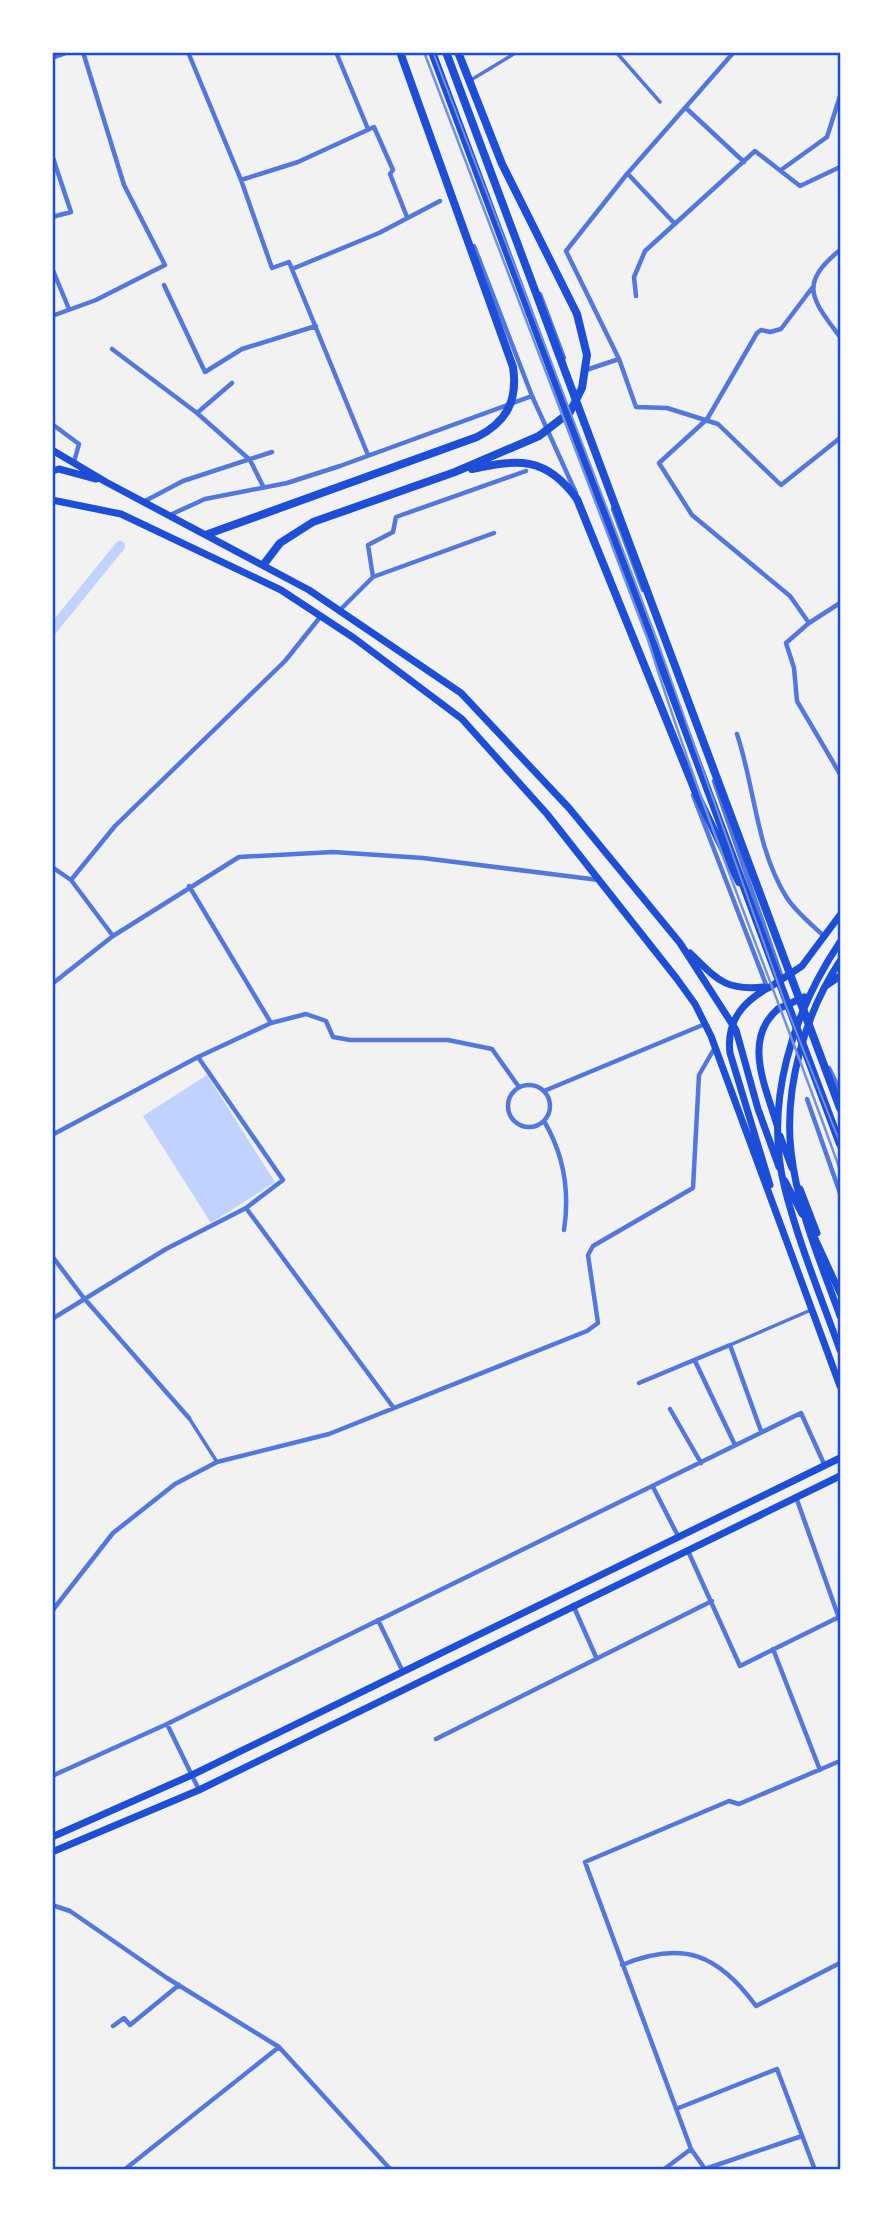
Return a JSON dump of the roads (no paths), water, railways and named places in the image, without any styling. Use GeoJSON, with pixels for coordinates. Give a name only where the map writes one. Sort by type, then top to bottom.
{"type":"FeatureCollection","features":[{"type":"Feature","properties":{"kind":"highway"},"geometry":{"type":"LineString","coordinates":[[208,534],[477,438],[501,422],[510,407],[516,386],[513,367],[400,52]]}},
{"type":"Feature","properties":{"kind":"highway"},"geometry":{"type":"LineString","coordinates":[[432,52],[841,1144]]}},
{"type":"Feature","properties":{"kind":"highway"},"geometry":{"type":"LineString","coordinates":[[445,52],[841,1108]]}},
{"type":"Feature","properties":{"kind":"highway"},"geometry":{"type":"LineString","coordinates":[[264,564],[280,543],[313,522],[455,472],[538,436],[570,412],[582,388],[587,355],[577,314],[502,164],[458,52]]}},
{"type":"Feature","properties":{"kind":"highway"},"geometry":{"type":"LineString","coordinates":[[455,472],[496,463],[527,463],[555,474],[577,499],[703,811],[735,876],[746,892]]}},
{"type":"Feature","properties":{"kind":"main road"},"geometry":{"type":"LineString","coordinates":[[52,450],[106,482],[264,564],[340,610],[461,693],[569,808],[680,943],[732,1022],[772,1150],[789,1189],[830,1265]]}},
{"type":"Feature","properties":{"kind":"main road"},"geometry":{"type":"LineString","coordinates":[[52,471],[59,469],[106,482]]}},
{"type":"Feature","properties":{"kind":"main road"},"geometry":{"type":"LineString","coordinates":[[52,500],[121,514],[146,524],[271,585],[321,615],[462,719],[547,814],[687,992],[706,1024],[841,1386]]}},
{"type":"Feature","properties":{"kind":"main road"},"geometry":{"type":"LineString","coordinates":[[773,1203],[768,1175],[730,1053],[728,1035],[732,1022],[747,1001],[802,966],[841,915]]}},
{"type":"Feature","properties":{"kind":"main road"},"geometry":{"type":"LineString","coordinates":[[841,942],[796,1024],[785,1067],[779,1126],[784,1188],[841,1350]]}},
{"type":"Feature","properties":{"kind":"main road"},"geometry":{"type":"LineString","coordinates":[[680,943],[726,985],[735,988],[769,987]]}},
{"type":"Feature","properties":{"kind":"main road"},"geometry":{"type":"LineString","coordinates":[[841,961],[821,996],[804,1041],[793,1090],[790,1134],[800,1197],[841,1316]]}},
{"type":"Feature","properties":{"kind":"main road"},"geometry":{"type":"LineString","coordinates":[[841,976],[778,1009],[763,1026],[758,1056],[783,1145],[841,1293]]}},
{"type":"Feature","properties":{"kind":"main road"},"geometry":{"type":"LineString","coordinates":[[52,1837],[192,1775],[841,1458]]}},
{"type":"Feature","properties":{"kind":"main road"},"geometry":{"type":"LineString","coordinates":[[52,1852],[199,1790],[841,1476]]}},
{"type":"Feature","properties":{"kind":"street"},"geometry":{"type":"LineString","coordinates":[[52,58],[69,52]]}},
{"type":"Feature","properties":{"kind":"street"},"geometry":{"type":"LineString","coordinates":[[52,316],[165,265],[124,185],[83,52]]}},
{"type":"Feature","properties":{"kind":"street"},"geometry":{"type":"LineString","coordinates":[[188,52],[241,180],[272,268],[289,262],[369,455]]}},
{"type":"Feature","properties":{"kind":"street"},"geometry":{"type":"LineString","coordinates":[[337,52],[368,129]]}},
{"type":"Feature","properties":{"kind":"street"},"geometry":{"type":"LineString","coordinates":[[445,52],[555,331],[627,552],[670,654],[782,981]]}},
{"type":"Feature","properties":{"kind":"street"},"geometry":{"type":"LineString","coordinates":[[471,80],[517,52]]}},
{"type":"Feature","properties":{"kind":"street"},"geometry":{"type":"LineString","coordinates":[[616,52],[660,102]]}},
{"type":"Feature","properties":{"kind":"street"},"geometry":{"type":"LineString","coordinates":[[734,52],[687,109],[627,174],[566,251],[619,359],[635,407],[667,408],[718,424],[781,485],[841,438]]}},
{"type":"Feature","properties":{"kind":"street"},"geometry":{"type":"LineString","coordinates":[[780,170],[827,137],[841,96]]}},
{"type":"Feature","properties":{"kind":"street"},"geometry":{"type":"LineString","coordinates":[[687,109],[744,162]]}},
{"type":"Feature","properties":{"kind":"street"},"geometry":{"type":"LineString","coordinates":[[424,119],[532,396],[567,471],[769,987]]}},
{"type":"Feature","properties":{"kind":"street"},"geometry":{"type":"LineString","coordinates":[[241,180],[298,162],[374,127],[389,159],[393,170],[390,174],[407,217]]}},
{"type":"Feature","properties":{"kind":"street"},"geometry":{"type":"LineString","coordinates":[[636,296],[634,277],[645,251],[755,150],[800,186],[841,167]]}},
{"type":"Feature","properties":{"kind":"street"},"geometry":{"type":"LineString","coordinates":[[52,155],[71,212],[52,217]]}},
{"type":"Feature","properties":{"kind":"street"},"geometry":{"type":"LineString","coordinates":[[627,174],[675,224]]}},
{"type":"Feature","properties":{"kind":"street"},"geometry":{"type":"LineString","coordinates":[[292,269],[379,233],[440,201]]}},
{"type":"Feature","properties":{"kind":"street"},"geometry":{"type":"LineString","coordinates":[[810,623],[790,596],[692,515],[659,463],[706,421],[757,333],[761,330],[770,332],[781,329],[812,288],[819,272],[841,250]]}},
{"type":"Feature","properties":{"kind":"street"},"geometry":{"type":"LineString","coordinates":[[52,268],[69,310]]}},
{"type":"Feature","properties":{"kind":"street"},"geometry":{"type":"LineString","coordinates":[[164,285],[205,372],[242,349],[316,326]]}},
{"type":"Feature","properties":{"kind":"street"},"geometry":{"type":"LineString","coordinates":[[812,288],[813,299],[841,337]]}},
{"type":"Feature","properties":{"kind":"street"},"geometry":{"type":"LineString","coordinates":[[112,349],[197,414],[250,460],[263,486]]}},
{"type":"Feature","properties":{"kind":"street"},"geometry":{"type":"LineString","coordinates":[[586,370],[619,359]]}},
{"type":"Feature","properties":{"kind":"street"},"geometry":{"type":"LineString","coordinates":[[197,414],[232,383]]}},
{"type":"Feature","properties":{"kind":"street"},"geometry":{"type":"LineString","coordinates":[[170,515],[205,499],[288,482],[532,396]]}},
{"type":"Feature","properties":{"kind":"street"},"geometry":{"type":"LineString","coordinates":[[52,424],[79,444],[74,463]]}},
{"type":"Feature","properties":{"kind":"street"},"geometry":{"type":"LineString","coordinates":[[145,502],[183,481],[272,452]]}},
{"type":"Feature","properties":{"kind":"street"},"geometry":{"type":"LineString","coordinates":[[373,577],[368,545],[393,532],[396,517],[526,471]]}},
{"type":"Feature","properties":{"kind":"street"},"geometry":{"type":"LineString","coordinates":[[340,610],[373,577],[494,533]]}},
{"type":"Feature","properties":{"kind":"street"},"geometry":{"type":"LineString","coordinates":[[841,603],[786,643],[794,668],[797,701],[841,774]]}},
{"type":"Feature","properties":{"kind":"street"},"geometry":{"type":"LineString","coordinates":[[71,880],[115,826],[285,661],[321,615]]}},
{"type":"Feature","properties":{"kind":"street"},"geometry":{"type":"LineString","coordinates":[[737,734],[747,766],[767,859],[788,900],[825,937]]}},
{"type":"Feature","properties":{"kind":"street"},"geometry":{"type":"LineString","coordinates":[[52,984],[113,936],[239,857],[333,852],[423,858],[600,880]]}},
{"type":"Feature","properties":{"kind":"street"},"geometry":{"type":"LineString","coordinates":[[52,867],[71,880],[113,936]]}},
{"type":"Feature","properties":{"kind":"street"},"geometry":{"type":"LineString","coordinates":[[189,886],[271,1023]]}},
{"type":"Feature","properties":{"kind":"street"},"geometry":{"type":"LineString","coordinates":[[796,1001],[841,1091]]}},
{"type":"Feature","properties":{"kind":"street"},"geometry":{"type":"LineString","coordinates":[[52,1135],[198,1057],[271,1023],[306,1014],[326,1021],[333,1037],[350,1040],[448,1040],[492,1049],[519,1087]]}},
{"type":"Feature","properties":{"kind":"street"},"geometry":{"type":"LineString","coordinates":[[544,1091],[706,1024]]}},
{"type":"Feature","properties":{"kind":"street"},"geometry":{"type":"LineString","coordinates":[[52,1611],[113,1533],[175,1485],[216,1462],[329,1434],[587,1331],[598,1323],[588,1255],[593,1246],[693,1188],[699,1075],[714,1049]]}},
{"type":"Feature","properties":{"kind":"street"},"geometry":{"type":"LineString","coordinates":[[52,1319],[83,1297],[166,1249],[246,1208],[283,1180],[198,1057]]}},
{"type":"Feature","properties":{"kind":"street"},"geometry":{"type":"LineString","coordinates":[[533,1085],[544,1091],[550,1102],[544,1121],[532,1127],[518,1125],[509,1114],[509,1100],[519,1087],[533,1085]]}},
{"type":"Feature","properties":{"kind":"street"},"geometry":{"type":"LineString","coordinates":[[807,1099],[841,1193]]}},
{"type":"Feature","properties":{"kind":"street"},"geometry":{"type":"LineString","coordinates":[[544,1121],[558,1146],[568,1195],[564,1230]]}},
{"type":"Feature","properties":{"kind":"street"},"geometry":{"type":"LineString","coordinates":[[246,1208],[394,1408]]}},
{"type":"Feature","properties":{"kind":"street"},"geometry":{"type":"LineString","coordinates":[[52,1256],[83,1297],[189,1418],[216,1462]]}},
{"type":"Feature","properties":{"kind":"street"},"geometry":{"type":"LineString","coordinates":[[639,1383],[813,1309]]}},
{"type":"Feature","properties":{"kind":"street"},"geometry":{"type":"LineString","coordinates":[[730,1345],[761,1432]]}},
{"type":"Feature","properties":{"kind":"street"},"geometry":{"type":"LineString","coordinates":[[695,1361],[735,1445]]}},
{"type":"Feature","properties":{"kind":"street"},"geometry":{"type":"LineString","coordinates":[[670,1409],[701,1463]]}},
{"type":"Feature","properties":{"kind":"street"},"geometry":{"type":"LineString","coordinates":[[52,1776],[167,1724],[801,1413],[825,1466]]}},
{"type":"Feature","properties":{"kind":"street"},"geometry":{"type":"LineString","coordinates":[[653,1487],[678,1536]]}},
{"type":"Feature","properties":{"kind":"street"},"geometry":{"type":"LineString","coordinates":[[687,1550],[740,1666],[840,1619],[796,1497]]}},
{"type":"Feature","properties":{"kind":"street"},"geometry":{"type":"LineString","coordinates":[[436,1740],[596,1657],[712,1601]]}},
{"type":"Feature","properties":{"kind":"street"},"geometry":{"type":"LineString","coordinates":[[573,1605],[596,1657]]}},
{"type":"Feature","properties":{"kind":"street"},"geometry":{"type":"LineString","coordinates":[[377,1620],[403,1672]]}},
{"type":"Feature","properties":{"kind":"street"},"geometry":{"type":"LineString","coordinates":[[773,1649],[820,1770]]}},
{"type":"Feature","properties":{"kind":"street"},"geometry":{"type":"LineString","coordinates":[[167,1724],[199,1790]]}},
{"type":"Feature","properties":{"kind":"street"},"geometry":{"type":"LineString","coordinates":[[802,2136],[705,2169],[691,2149],[585,1866],[587,1859],[729,1801],[739,1804],[841,1761]]}},
{"type":"Feature","properties":{"kind":"street"},"geometry":{"type":"LineString","coordinates":[[52,1905],[70,1911],[178,1985],[279,2047],[391,2169]]}},
{"type":"Feature","properties":{"kind":"street"},"geometry":{"type":"LineString","coordinates":[[622,1965],[662,1952],[710,1959],[738,1982],[756,2006],[841,1963]]}},
{"type":"Feature","properties":{"kind":"street"},"geometry":{"type":"LineString","coordinates":[[113,2026],[124,2018],[130,2025],[178,1985]]}},
{"type":"Feature","properties":{"kind":"street"},"geometry":{"type":"LineString","coordinates":[[124,2169],[279,2047]]}},
{"type":"Feature","properties":{"kind":"street"},"geometry":{"type":"LineString","coordinates":[[676,2109],[777,2069],[815,2169]]}},
{"type":"Feature","properties":{"kind":"street"},"geometry":{"type":"LineString","coordinates":[[663,2169],[691,2149]]}},
{"type":"Feature","properties":{"kind":"water"},"geometry":{"type":"Polygon","coordinates":[[[207,1075],[275,1182],[211,1223],[143,1116],[207,1075]]]}},
{"type":"Feature","properties":{"kind":"waterway"},"geometry":{"type":"LineString","coordinates":[[52,630],[120,546]]}},
{"type":"Feature","properties":{"kind":"tram line"},"geometry":{"type":"LineString","coordinates":[[433,52],[656,637],[786,1006],[840,1143]]}},
{"type":"Feature","properties":{"kind":"railway"},"geometry":{"type":"LineString","coordinates":[[424,52],[648,640],[717,840],[840,1170]]}}]}
